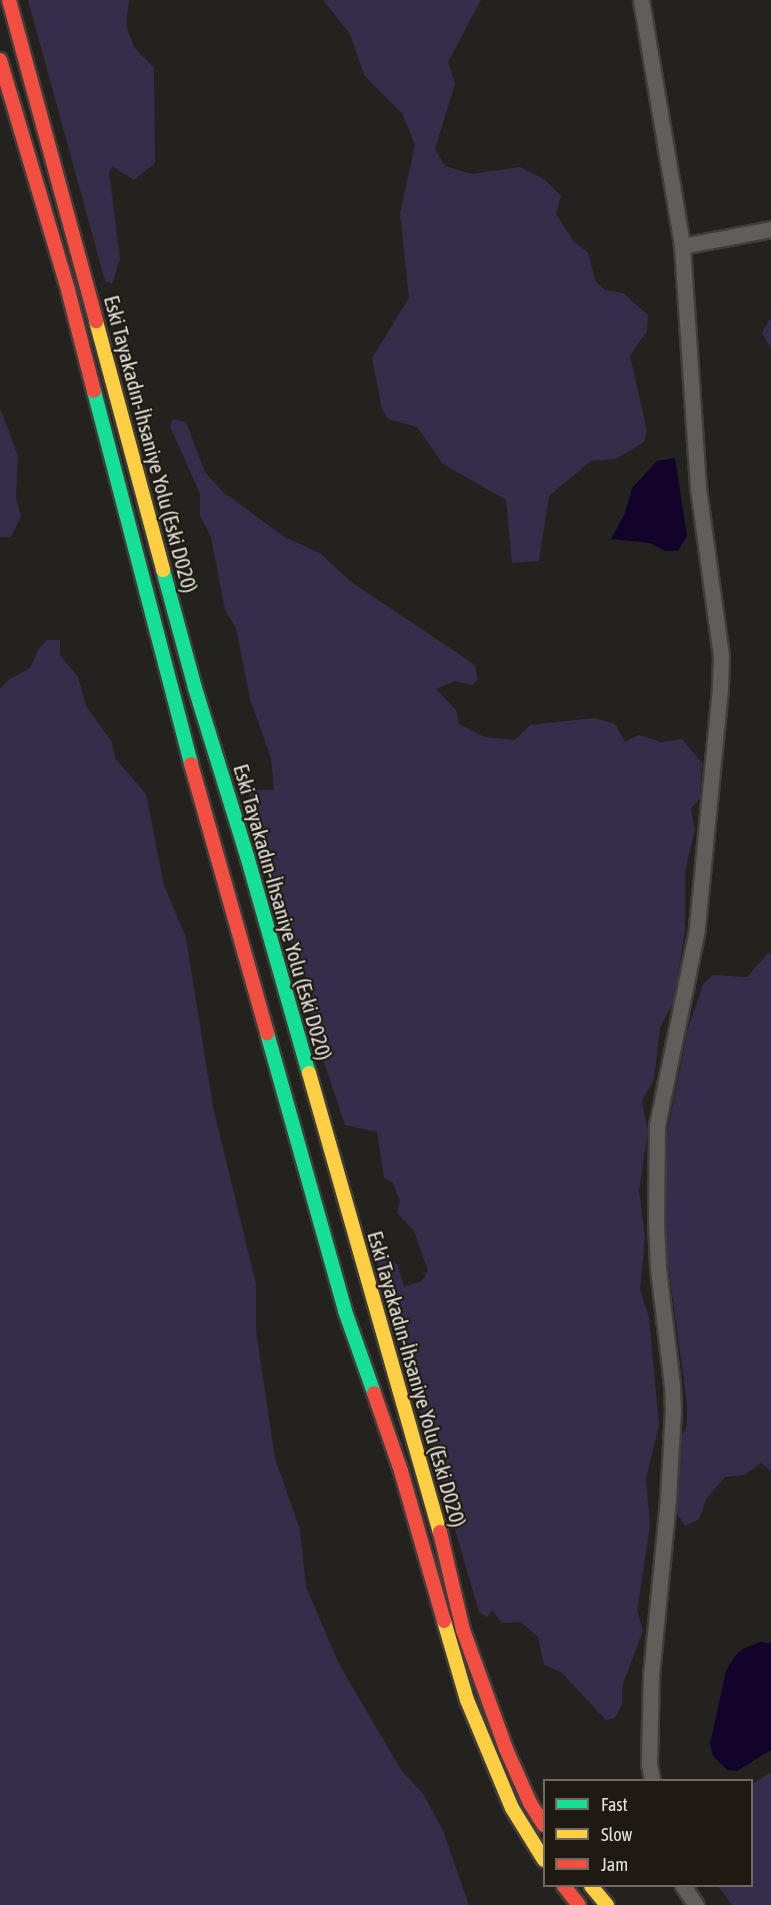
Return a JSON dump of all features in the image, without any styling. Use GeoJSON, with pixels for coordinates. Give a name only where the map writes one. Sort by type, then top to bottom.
{"type":"FeatureCollection","features":[{"type":"Feature","properties":{"kind":"main road","name":"Eski Tayakadın-İhsaniye Yolu (Eski D020)"},"geometry":{"type":"LineString","coordinates":[[9,0],[195,688],[247,856],[415,1449],[432,1500],[463,1630],[506,1749],[530,1803],[543,1823]]}},
{"type":"Feature","properties":{"kind":"main road","name":"Eski Tayakadın-İhsaniye Yolu (Eski D020)"},"geometry":{"type":"LineString","coordinates":[[0,60],[68,290],[170,685],[345,1311],[401,1472],[466,1700],[512,1808],[543,1858]]}},
{"type":"Feature","properties":{"kind":"main road"},"geometry":{"type":"LineString","coordinates":[[565,1887],[579,1905]]}},
{"type":"Feature","properties":{"kind":"main road"},"geometry":{"type":"LineString","coordinates":[[592,1887],[607,1905]]}},
{"type":"Feature","properties":{"kind":"street"},"geometry":{"type":"LineString","coordinates":[[641,0],[682,246],[698,488],[721,656],[720,688],[697,929],[657,1125],[658,1268],[673,1409],[666,1522],[651,1674],[649,1764],[652,1779]]}},
{"type":"Feature","properties":{"kind":"street"},"geometry":{"type":"LineString","coordinates":[[682,246],[771,228]]}},
{"type":"Feature","properties":{"kind":"street"},"geometry":{"type":"LineString","coordinates":[[684,1887],[696,1905]]}},
{"type":"Feature","properties":{"kind":"shaded area"},"geometry":{"type":"Polygon","coordinates":[[[28,0],[129,0],[126,25],[134,47],[154,68],[155,163],[134,180],[113,167],[109,171],[120,259],[112,284],[105,281],[28,0]]]}},
{"type":"Feature","properties":{"kind":"shaded area"},"geometry":{"type":"Polygon","coordinates":[[[323,0],[481,0],[448,62],[455,84],[435,149],[445,166],[471,174],[520,167],[544,179],[561,196],[556,214],[573,241],[588,252],[595,281],[605,290],[623,293],[648,315],[647,331],[630,356],[647,431],[644,442],[616,459],[591,461],[549,496],[539,561],[512,563],[506,500],[443,464],[417,427],[388,419],[382,409],[372,358],[409,298],[400,213],[415,145],[402,113],[364,75],[350,34],[323,0]]]}},
{"type":"Feature","properties":{"kind":"shaded area"},"geometry":{"type":"Polygon","coordinates":[[[771,317],[771,349],[762,333],[771,317]]]}},
{"type":"Feature","properties":{"kind":"shaded area"},"geometry":{"type":"Polygon","coordinates":[[[0,408],[18,456],[16,498],[21,516],[11,537],[0,537],[0,408]]]}},
{"type":"Feature","properties":{"kind":"shaded area"},"geometry":{"type":"Polygon","coordinates":[[[173,419],[186,422],[205,472],[223,492],[286,538],[320,553],[350,581],[475,665],[478,680],[472,685],[455,681],[436,689],[456,710],[459,724],[484,737],[515,740],[530,725],[594,718],[615,724],[625,742],[639,735],[661,742],[682,739],[702,763],[700,798],[691,809],[695,829],[685,872],[685,931],[674,1001],[660,1028],[654,1079],[642,1101],[648,1131],[639,1190],[645,1237],[640,1290],[649,1317],[659,1426],[646,1478],[650,1526],[637,1611],[643,1630],[622,1687],[622,1704],[615,1718],[606,1720],[561,1672],[544,1665],[538,1637],[521,1622],[502,1623],[492,1610],[487,1617],[479,1612],[376,1258],[381,1254],[398,1265],[404,1287],[422,1281],[428,1271],[414,1231],[397,1213],[400,1201],[393,1183],[384,1178],[377,1132],[345,1125],[322,1056],[310,1014],[313,991],[295,956],[248,790],[274,790],[271,758],[250,699],[236,628],[225,610],[211,537],[200,516],[200,494],[170,426],[173,419]]]}},
{"type":"Feature","properties":{"kind":"shaded area"},"geometry":{"type":"Polygon","coordinates":[[[675,458],[687,536],[678,551],[665,551],[650,543],[611,539],[625,513],[632,488],[657,461],[675,458]]]}},
{"type":"Feature","properties":{"kind":"shaded area"},"geometry":{"type":"Polygon","coordinates":[[[47,640],[60,640],[60,655],[78,677],[86,706],[112,742],[115,758],[146,794],[164,885],[186,938],[213,1107],[256,1284],[256,1331],[275,1458],[300,1530],[306,1587],[339,1664],[401,1770],[424,1795],[443,1831],[469,1905],[0,1905],[0,689],[10,679],[30,668],[39,648],[47,640]]]}},
{"type":"Feature","properties":{"kind":"shaded area"},"geometry":{"type":"Polygon","coordinates":[[[768,953],[771,954],[771,1471],[761,1463],[744,1475],[725,1477],[707,1498],[699,1519],[685,1526],[677,1514],[679,1440],[687,1426],[687,1404],[664,1233],[665,1143],[688,1028],[704,983],[713,975],[747,977],[768,953]]]}},
{"type":"Feature","properties":{"kind":"shaded area"},"geometry":{"type":"Polygon","coordinates":[[[760,1642],[771,1643],[771,1750],[737,1771],[727,1770],[713,1756],[710,1744],[726,1671],[734,1657],[743,1649],[760,1642]]]}},
{"type":"Feature","properties":{"kind":"shaded area"},"geometry":{"type":"Polygon","coordinates":[[[771,1772],[771,1905],[732,1905],[719,1887],[753,1887],[753,1783],[771,1772]]]}},
{"type":"Feature","properties":{"kind":"traffic: fast"},"geometry":{"type":"LineString","coordinates":[[94,391],[191,764]]}},
{"type":"Feature","properties":{"kind":"traffic: fast"},"geometry":{"type":"LineString","coordinates":[[163,570],[195,688],[247,856],[309,1073]]}},
{"type":"Feature","properties":{"kind":"traffic: fast"},"geometry":{"type":"LineString","coordinates":[[267,1033],[345,1311],[374,1393]]}},
{"type":"Feature","properties":{"kind":"traffic: slow"},"geometry":{"type":"LineString","coordinates":[[96,321],[163,570]]}},
{"type":"Feature","properties":{"kind":"traffic: slow"},"geometry":{"type":"LineString","coordinates":[[309,1073],[440,1532]]}},
{"type":"Feature","properties":{"kind":"traffic: slow"},"geometry":{"type":"LineString","coordinates":[[444,1621],[467,1700],[512,1808],[543,1858]]}},
{"type":"Feature","properties":{"kind":"traffic: slow"},"geometry":{"type":"LineString","coordinates":[[592,1887],[607,1905]]}},
{"type":"Feature","properties":{"kind":"traffic: jam"},"geometry":{"type":"LineString","coordinates":[[9,0],[96,321]]}},
{"type":"Feature","properties":{"kind":"traffic: jam"},"geometry":{"type":"LineString","coordinates":[[0,60],[68,290],[94,391]]}},
{"type":"Feature","properties":{"kind":"traffic: jam"},"geometry":{"type":"LineString","coordinates":[[191,764],[267,1033]]}},
{"type":"Feature","properties":{"kind":"traffic: jam"},"geometry":{"type":"LineString","coordinates":[[374,1393],[401,1471],[444,1621]]}},
{"type":"Feature","properties":{"kind":"traffic: jam"},"geometry":{"type":"LineString","coordinates":[[440,1532],[463,1630],[506,1749],[530,1803],[543,1823]]}},
{"type":"Feature","properties":{"kind":"traffic: jam"},"geometry":{"type":"LineString","coordinates":[[565,1887],[579,1905]]}}]}
